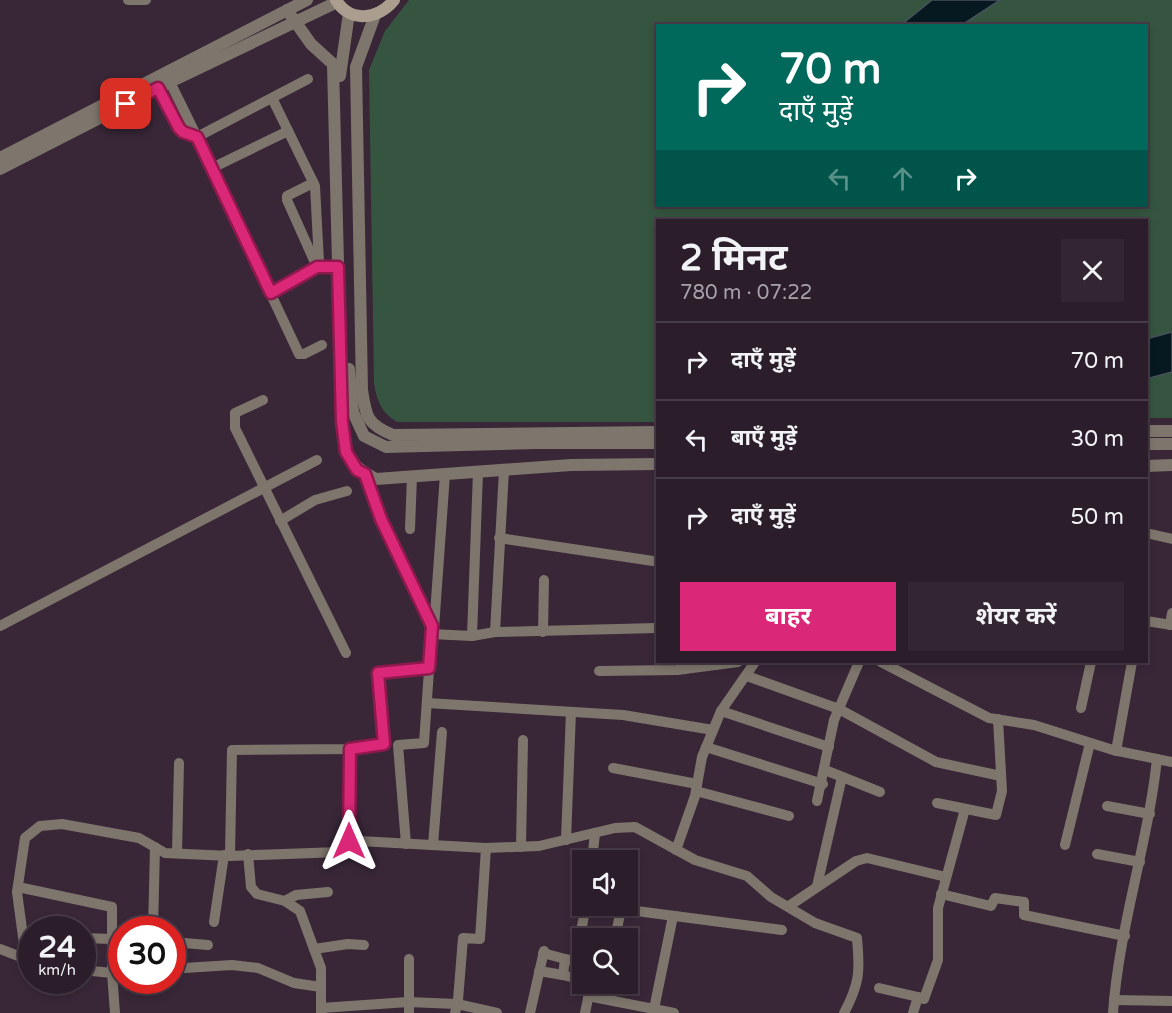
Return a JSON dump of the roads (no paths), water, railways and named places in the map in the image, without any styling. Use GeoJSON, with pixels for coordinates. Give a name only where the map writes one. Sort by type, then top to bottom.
{"type":"FeatureCollection","features":[{"type":"Feature","properties":{"kind":"main road"},"geometry":{"type":"LineString","coordinates":[[337,1],[349,13],[360,16],[375,15],[387,9],[394,0]]}},
{"type":"Feature","properties":{"kind":"street"},"geometry":{"type":"LineString","coordinates":[[128,0],[146,0]]}},
{"type":"Feature","properties":{"kind":"street"},"geometry":{"type":"LineString","coordinates":[[290,15],[307,0]]}},
{"type":"Feature","properties":{"kind":"street"},"geometry":{"type":"LineString","coordinates":[[0,158],[290,15],[337,1]]}},
{"type":"Feature","properties":{"kind":"street"},"geometry":{"type":"LineString","coordinates":[[349,13],[339,67],[350,384],[353,412],[364,436],[386,447],[536,442],[656,443]]}},
{"type":"Feature","properties":{"kind":"street"},"geometry":{"type":"LineString","coordinates":[[290,15],[311,44],[333,64],[342,422],[346,452],[357,470],[376,479],[571,465],[656,464]]}},
{"type":"Feature","properties":{"kind":"street"},"geometry":{"type":"LineString","coordinates":[[375,15],[356,67],[362,390],[366,417],[379,429],[393,435],[656,432]]}},
{"type":"Feature","properties":{"kind":"street"},"geometry":{"type":"LineString","coordinates":[[0,169],[170,82],[204,58]]}},
{"type":"Feature","properties":{"kind":"street"},"geometry":{"type":"LineString","coordinates":[[158,88],[179,128],[197,137],[308,79]]}},
{"type":"Feature","properties":{"kind":"street"},"geometry":{"type":"LineString","coordinates":[[170,82],[299,354],[304,354],[322,345]]}},
{"type":"Feature","properties":{"kind":"street"},"geometry":{"type":"LineString","coordinates":[[272,98],[313,183],[318,219],[317,267]]}},
{"type":"Feature","properties":{"kind":"street"},"geometry":{"type":"LineString","coordinates":[[212,168],[288,131]]}},
{"type":"Feature","properties":{"kind":"street"},"geometry":{"type":"LineString","coordinates":[[313,183],[287,196],[287,201],[317,267]]}},
{"type":"Feature","properties":{"kind":"street"},"geometry":{"type":"LineString","coordinates":[[271,293],[317,267],[338,267]]}},
{"type":"Feature","properties":{"kind":"street"},"geometry":{"type":"LineString","coordinates":[[262,400],[235,413],[235,428],[263,489],[346,653]]}},
{"type":"Feature","properties":{"kind":"street"},"geometry":{"type":"LineString","coordinates":[[1148,431],[1172,431]]}},
{"type":"Feature","properties":{"kind":"street"},"geometry":{"type":"LineString","coordinates":[[1148,444],[1172,444]]}},
{"type":"Feature","properties":{"kind":"street"},"geometry":{"type":"LineString","coordinates":[[0,626],[202,518],[317,460]]}},
{"type":"Feature","properties":{"kind":"street"},"geometry":{"type":"LineString","coordinates":[[1148,466],[1172,465]]}},
{"type":"Feature","properties":{"kind":"street"},"geometry":{"type":"LineString","coordinates":[[495,632],[504,470]]}},
{"type":"Feature","properties":{"kind":"street"},"geometry":{"type":"LineString","coordinates":[[472,636],[478,472]]}},
{"type":"Feature","properties":{"kind":"street"},"geometry":{"type":"LineString","coordinates":[[365,474],[381,519],[432,632],[424,743],[398,745],[406,844]]}},
{"type":"Feature","properties":{"kind":"street"},"geometry":{"type":"LineString","coordinates":[[432,632],[436,627],[445,474]]}},
{"type":"Feature","properties":{"kind":"street"},"geometry":{"type":"LineString","coordinates":[[410,530],[412,476]]}},
{"type":"Feature","properties":{"kind":"street"},"geometry":{"type":"LineString","coordinates":[[280,521],[315,500],[347,491]]}},
{"type":"Feature","properties":{"kind":"street"},"geometry":{"type":"LineString","coordinates":[[1148,533],[1172,539]]}},
{"type":"Feature","properties":{"kind":"street"},"geometry":{"type":"LineString","coordinates":[[499,538],[653,561]]}},
{"type":"Feature","properties":{"kind":"street"},"geometry":{"type":"LineString","coordinates":[[543,580],[543,632]]}},
{"type":"Feature","properties":{"kind":"street"},"geometry":{"type":"LineString","coordinates":[[1148,621],[1171,625],[1172,613]]}},
{"type":"Feature","properties":{"kind":"street"},"geometry":{"type":"LineString","coordinates":[[432,632],[472,636],[495,632],[656,628]]}},
{"type":"Feature","properties":{"kind":"street"},"geometry":{"type":"LineString","coordinates":[[599,671],[677,670],[730,663]]}},
{"type":"Feature","properties":{"kind":"street"},"geometry":{"type":"LineString","coordinates":[[676,850],[713,730],[721,711],[754,663]]}},
{"type":"Feature","properties":{"kind":"street"},"geometry":{"type":"LineString","coordinates":[[817,801],[823,784],[829,747],[839,709],[859,663]]}},
{"type":"Feature","properties":{"kind":"street"},"geometry":{"type":"LineString","coordinates":[[883,663],[989,718],[1034,725],[1116,751],[1172,762]]}},
{"type":"Feature","properties":{"kind":"street"},"geometry":{"type":"LineString","coordinates":[[1081,708],[1091,663]]}},
{"type":"Feature","properties":{"kind":"street"},"geometry":{"type":"LineString","coordinates":[[1116,751],[1132,663]]}},
{"type":"Feature","properties":{"kind":"street"},"geometry":{"type":"LineString","coordinates":[[214,922],[227,855],[232,750],[350,749],[384,744],[378,673],[429,668]]}},
{"type":"Feature","properties":{"kind":"street"},"geometry":{"type":"LineString","coordinates":[[747,676],[839,709],[936,762],[1001,776]]}},
{"type":"Feature","properties":{"kind":"street"},"geometry":{"type":"LineString","coordinates":[[427,703],[623,715],[713,730]]}},
{"type":"Feature","properties":{"kind":"street"},"geometry":{"type":"LineString","coordinates":[[721,711],[829,747]]}},
{"type":"Feature","properties":{"kind":"street"},"geometry":{"type":"LineString","coordinates":[[566,840],[571,712]]}},
{"type":"Feature","properties":{"kind":"street"},"geometry":{"type":"LineString","coordinates":[[937,804],[996,815],[1002,791],[998,719]]}},
{"type":"Feature","properties":{"kind":"street"},"geometry":{"type":"LineString","coordinates":[[434,845],[442,732]]}},
{"type":"Feature","properties":{"kind":"street"},"geometry":{"type":"LineString","coordinates":[[521,847],[523,740]]}},
{"type":"Feature","properties":{"kind":"street"},"geometry":{"type":"LineString","coordinates":[[1065,845],[1090,743]]}},
{"type":"Feature","properties":{"kind":"street"},"geometry":{"type":"LineString","coordinates":[[706,747],[823,784]]}},
{"type":"Feature","properties":{"kind":"street"},"geometry":{"type":"LineString","coordinates":[[349,841],[350,749]]}},
{"type":"Feature","properties":{"kind":"street"},"geometry":{"type":"LineString","coordinates":[[1113,1013],[1125,936],[1150,814],[1157,759]]}},
{"type":"Feature","properties":{"kind":"street"},"geometry":{"type":"LineString","coordinates":[[177,853],[179,763]]}},
{"type":"Feature","properties":{"kind":"street"},"geometry":{"type":"LineString","coordinates":[[613,768],[697,787],[789,816]]}},
{"type":"Feature","properties":{"kind":"street"},"geometry":{"type":"LineString","coordinates":[[825,770],[880,792]]}},
{"type":"Feature","properties":{"kind":"street"},"geometry":{"type":"LineString","coordinates":[[818,886],[842,777]]}},
{"type":"Feature","properties":{"kind":"street"},"geometry":{"type":"LineString","coordinates":[[1107,806],[1150,814]]}},
{"type":"Feature","properties":{"kind":"street"},"geometry":{"type":"LineString","coordinates":[[879,988],[924,999],[938,960],[938,908],[941,894],[965,809]]}},
{"type":"Feature","properties":{"kind":"street"},"geometry":{"type":"LineString","coordinates":[[23,916],[18,887],[25,838],[40,826],[62,824],[139,838],[165,853],[227,855],[340,852],[341,840],[486,848],[521,847],[635,827],[696,860],[747,876],[771,897],[815,923],[857,938],[860,972],[855,993],[844,1013]]}},
{"type":"Feature","properties":{"kind":"street"},"geometry":{"type":"LineString","coordinates":[[593,850],[595,833]]}},
{"type":"Feature","properties":{"kind":"street"},"geometry":{"type":"LineString","coordinates":[[153,916],[154,847]]}},
{"type":"Feature","properties":{"kind":"street"},"geometry":{"type":"LineString","coordinates":[[456,1008],[463,938],[480,939],[485,895],[486,848]]}},
{"type":"Feature","properties":{"kind":"street"},"geometry":{"type":"LineString","coordinates":[[1097,854],[1140,862]]}},
{"type":"Feature","properties":{"kind":"street"},"geometry":{"type":"LineString","coordinates":[[248,855],[251,886],[257,894],[285,901],[300,911],[321,968],[321,1010],[456,1008],[497,1013]]}},
{"type":"Feature","properties":{"kind":"street"},"geometry":{"type":"LineString","coordinates":[[789,906],[856,861],[867,858],[946,877]]}},
{"type":"Feature","properties":{"kind":"street"},"geometry":{"type":"LineString","coordinates":[[18,887],[112,907],[112,916]]}},
{"type":"Feature","properties":{"kind":"street"},"geometry":{"type":"LineString","coordinates":[[285,901],[296,895],[328,892]]}},
{"type":"Feature","properties":{"kind":"street"},"geometry":{"type":"LineString","coordinates":[[941,894],[991,906],[995,898],[1024,902],[1024,915],[1125,936]]}},
{"type":"Feature","properties":{"kind":"street"},"geometry":{"type":"LineString","coordinates":[[617,928],[621,909],[782,930]]}},
{"type":"Feature","properties":{"kind":"street"},"geometry":{"type":"LineString","coordinates":[[530,1013],[544,952],[575,961],[584,916]]}},
{"type":"Feature","properties":{"kind":"street"},"geometry":{"type":"LineString","coordinates":[[654,1009],[673,916]]}},
{"type":"Feature","properties":{"kind":"street"},"geometry":{"type":"LineString","coordinates":[[186,943],[208,945]]}},
{"type":"Feature","properties":{"kind":"street"},"geometry":{"type":"LineString","coordinates":[[314,950],[348,944],[364,945]]}},
{"type":"Feature","properties":{"kind":"street"},"geometry":{"type":"LineString","coordinates":[[0,949],[18,956]]}},
{"type":"Feature","properties":{"kind":"street"},"geometry":{"type":"LineString","coordinates":[[409,959],[409,1008]]}},
{"type":"Feature","properties":{"kind":"street"},"geometry":{"type":"LineString","coordinates":[[562,975],[565,959]]}},
{"type":"Feature","properties":{"kind":"street"},"geometry":{"type":"LineString","coordinates":[[186,968],[232,965],[258,968],[294,983],[321,987]]}},
{"type":"Feature","properties":{"kind":"street"},"geometry":{"type":"LineString","coordinates":[[539,971],[572,978]]}},
{"type":"Feature","properties":{"kind":"street"},"geometry":{"type":"LineString","coordinates":[[115,994],[115,1013]]}},
{"type":"Feature","properties":{"kind":"street"},"geometry":{"type":"LineString","coordinates":[[585,1013],[588,996],[674,1013]]}},
{"type":"Feature","properties":{"kind":"street"},"geometry":{"type":"LineString","coordinates":[[913,1013],[918,998]]}},
{"type":"Feature","properties":{"kind":"street"},"geometry":{"type":"LineString","coordinates":[[1114,1000],[1172,1001]]}},
{"type":"Feature","properties":{"kind":"water"},"geometry":{"type":"Polygon","coordinates":[[[932,0],[1000,0],[964,24],[902,24],[932,0]]]}},
{"type":"Feature","properties":{"kind":"water"},"geometry":{"type":"Polygon","coordinates":[[[1172,332],[1172,372],[1148,378],[1148,338],[1172,332]]]}}]}
